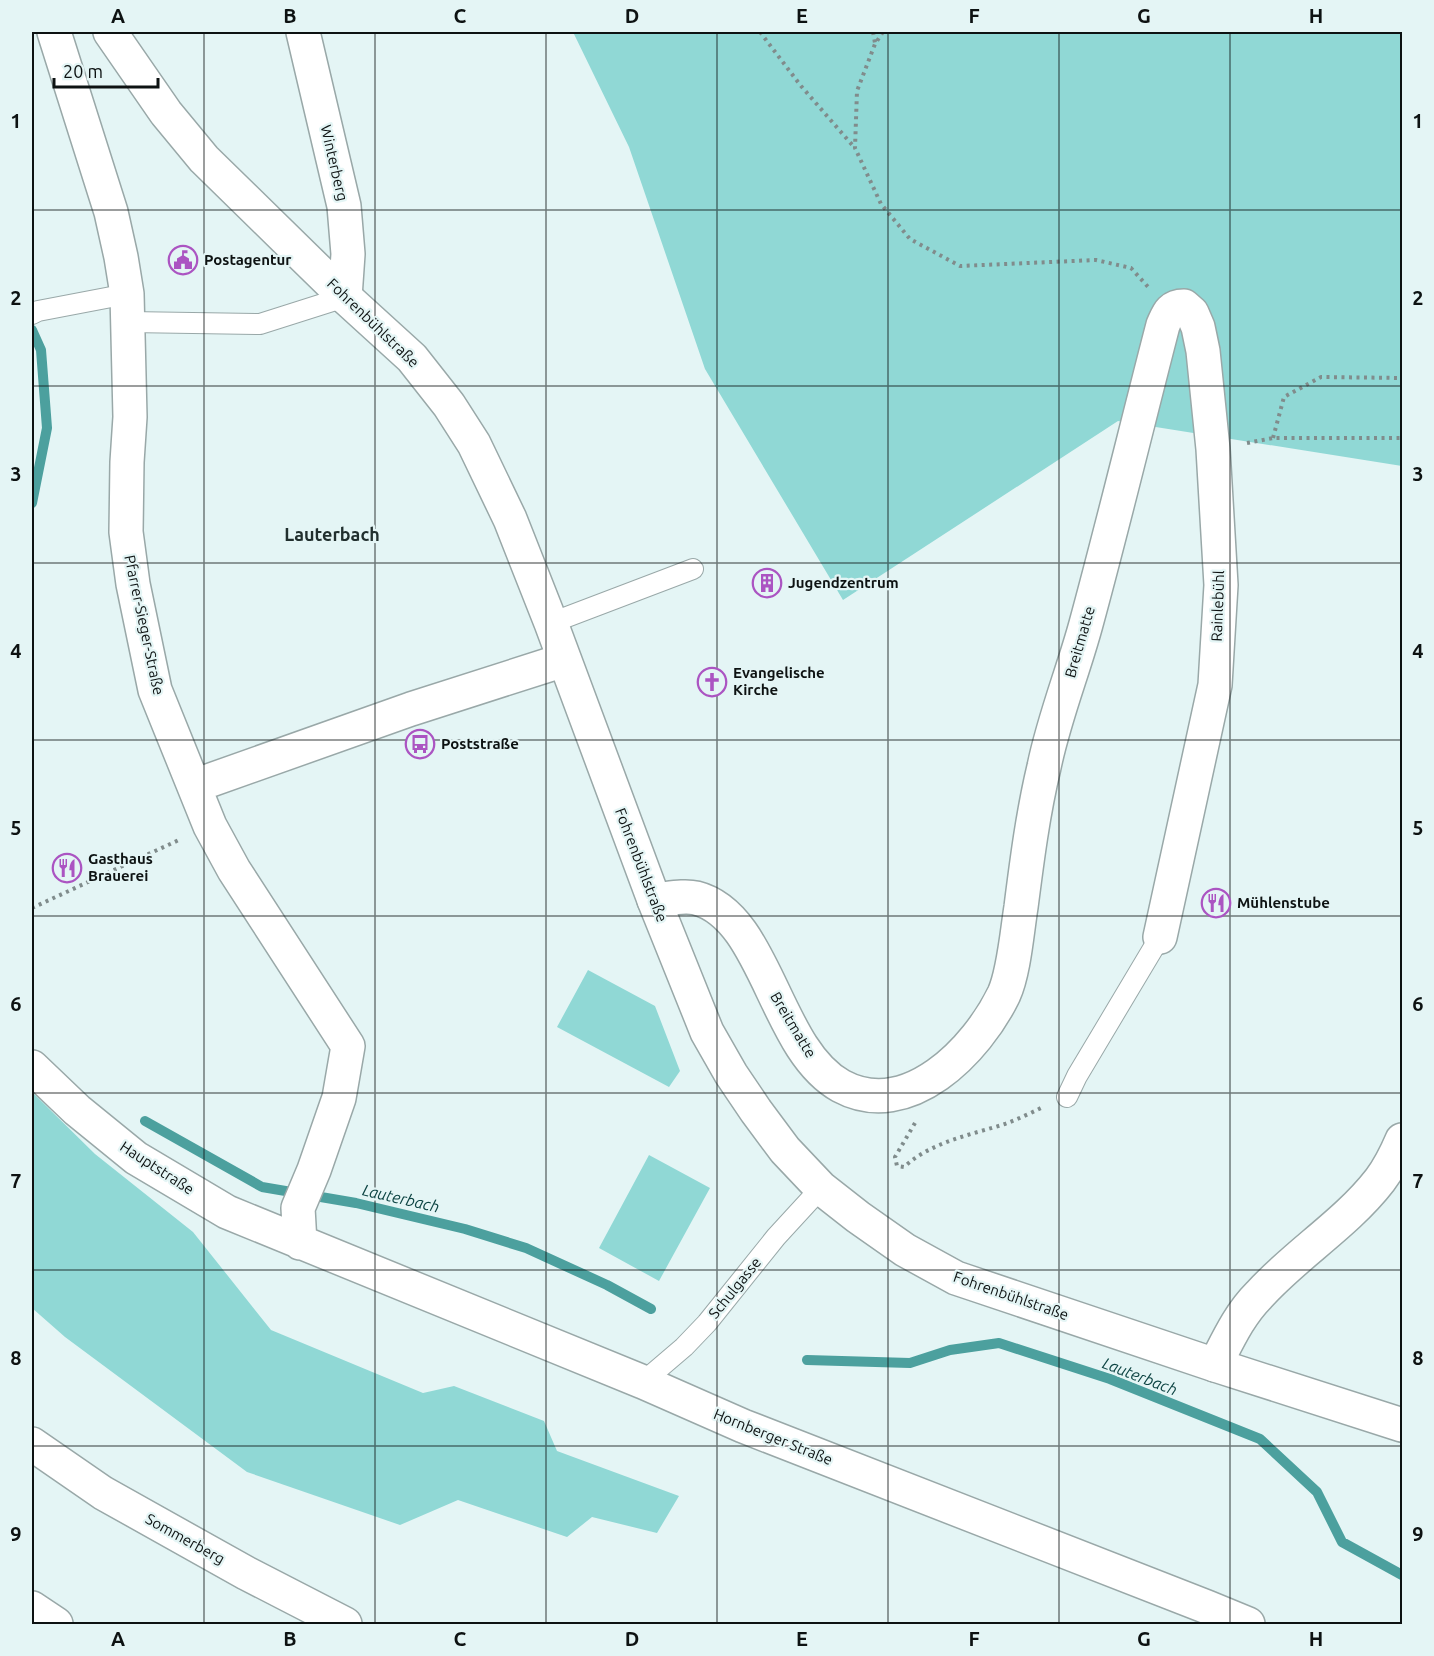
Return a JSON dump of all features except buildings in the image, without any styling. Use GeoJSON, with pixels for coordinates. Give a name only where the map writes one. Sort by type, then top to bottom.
{"type":"FeatureCollection","features":[{"type":"Feature","properties":{"kind":"street","name":"Pfarrer-Sieger-Straße"},"geometry":{"type":"LineString","coordinates":[[54,32],[111,212],[121,257],[128,308],[130,417],[126,532],[133,584],[155,690],[210,826],[234,870],[348,1046],[339,1098],[298,1208],[300,1242]]}},
{"type":"Feature","properties":{"kind":"street","name":"Fohrenbühlstraße"},"geometry":{"type":"LineString","coordinates":[[110,32],[166,113],[204,159],[345,297],[412,358],[449,405],[474,444],[510,519],[654,900],[707,1032],[731,1074],[785,1150],[821,1188],[858,1217],[905,1250],[956,1278],[1402,1425]]}},
{"type":"Feature","properties":{"kind":"street","name":"Winterberg"},"geometry":{"type":"LineString","coordinates":[[303,32],[344,206],[348,254],[345,297]]}},
{"type":"Feature","properties":{"kind":"street","name":"Rainlebühl"},"geometry":{"type":"LineString","coordinates":[[1160,937],[1215,685],[1221,585],[1214,449],[1203,351],[1198,327],[1192,314],[1184,306],[1176,306],[1170,310],[1164,325]]}},
{"type":"Feature","properties":{"kind":"street","name":"Breitmatte"},"geometry":{"type":"LineString","coordinates":[[654,900],[693,897],[712,904],[734,922],[751,947],[783,1015],[807,1054],[826,1075],[842,1086],[866,1095],[888,1096],[911,1089],[933,1078],[957,1057],[986,1026],[1005,992],[1016,946],[1028,853],[1044,766],[1099,577],[1164,325]]}},
{"type":"Feature","properties":{"kind":"street"},"geometry":{"type":"LineString","coordinates":[[194,786],[411,709],[564,660]]}},
{"type":"Feature","properties":{"kind":"street","name":"Hauptstraße"},"geometry":{"type":"LineString","coordinates":[[32,1067],[77,1110],[136,1158],[227,1212],[300,1242]]}},
{"type":"Feature","properties":{"kind":"street"},"geometry":{"type":"LineString","coordinates":[[1215,1365],[1235,1324],[1258,1295],[1364,1198],[1386,1171],[1402,1140]]}},
{"type":"Feature","properties":{"kind":"street","name":"Hornberger Straße"},"geometry":{"type":"LineString","coordinates":[[300,1242],[643,1382],[743,1426],[1248,1624]]}},
{"type":"Feature","properties":{"kind":"street","name":"Sommerberg"},"geometry":{"type":"LineString","coordinates":[[32,1444],[103,1493],[246,1573],[345,1624]]}},
{"type":"Feature","properties":{"kind":"street"},"geometry":{"type":"LineString","coordinates":[[32,1608],[56,1624]]}},
{"type":"Feature","properties":{"kind":"lane"},"geometry":{"type":"LineString","coordinates":[[35,312],[128,308],[260,324],[345,297]]}},
{"type":"Feature","properties":{"kind":"lane"},"geometry":{"type":"LineString","coordinates":[[551,623],[693,569]]}},
{"type":"Feature","properties":{"kind":"lane"},"geometry":{"type":"LineString","coordinates":[[1067,1097],[1077,1076],[1160,937]]}},
{"type":"Feature","properties":{"kind":"lane","name":"Schulgasse"},"geometry":{"type":"LineString","coordinates":[[643,1382],[684,1347],[707,1323],[776,1238],[821,1188]]}},
{"type":"Feature","properties":{"kind":"path"},"geometry":{"type":"LineString","coordinates":[[760,32],[801,86],[855,148],[881,204],[910,239],[960,266],[1096,260],[1131,268],[1152,292],[1164,325]]}},
{"type":"Feature","properties":{"kind":"path"},"geometry":{"type":"LineString","coordinates":[[873,32],[875,44]]}},
{"type":"Feature","properties":{"kind":"path"},"geometry":{"type":"LineString","coordinates":[[855,148],[857,91],[875,44],[883,32]]}},
{"type":"Feature","properties":{"kind":"path"},"geometry":{"type":"LineString","coordinates":[[1402,378],[1321,377],[1284,397],[1273,438],[1402,438]]}},
{"type":"Feature","properties":{"kind":"path"},"geometry":{"type":"LineString","coordinates":[[32,908],[210,826]]}},
{"type":"Feature","properties":{"kind":"path"},"geometry":{"type":"LineString","coordinates":[[933,1078],[931,1090],[918,1118],[895,1157],[897,1166],[904,1167],[912,1159],[946,1142],[1008,1123],[1067,1097]]}},
{"type":"Feature","properties":{"kind":"shaded area"},"geometry":{"type":"Polygon","coordinates":[[[573,32],[1402,32],[1402,466],[1118,421],[843,600],[705,369],[629,147],[573,32]]]}},
{"type":"Feature","properties":{"kind":"shaded area"},"geometry":{"type":"Polygon","coordinates":[[[588,970],[655,1006],[680,1071],[669,1087],[557,1027],[588,970]]]}},
{"type":"Feature","properties":{"kind":"shaded area"},"geometry":{"type":"Polygon","coordinates":[[[32,1092],[95,1154],[193,1232],[271,1330],[423,1393],[454,1386],[544,1421],[557,1451],[679,1496],[657,1533],[592,1517],[567,1537],[458,1500],[400,1525],[247,1472],[65,1337],[32,1308],[32,1092]]]}},
{"type":"Feature","properties":{"kind":"shaded area"},"geometry":{"type":"Polygon","coordinates":[[[649,1155],[710,1188],[659,1281],[599,1248],[649,1155]]]}},
{"type":"Feature","properties":{"kind":"waterway","name":"Lauterbach"},"geometry":{"type":"LineString","coordinates":[[32,330],[41,350],[47,428],[32,503]]}},
{"type":"Feature","properties":{"kind":"waterway","name":"Lauterbach"},"geometry":{"type":"LineString","coordinates":[[145,1121],[262,1187],[356,1203],[465,1229],[526,1248],[607,1285],[651,1309]]}},
{"type":"Feature","properties":{"kind":"waterway","name":"Lauterbach"},"geometry":{"type":"LineString","coordinates":[[807,1360],[910,1363],[950,1350],[999,1343],[1110,1379],[1260,1439],[1317,1492],[1342,1542],[1402,1575]]}},
{"type":"Feature","properties":{"kind":"place","name":"Postagentur"},"geometry":{"type":"Point","coordinates":[183,260]}},
{"type":"Feature","properties":{"kind":"place","name":"Jugendzentrum"},"geometry":{"type":"Point","coordinates":[767,583]}},
{"type":"Feature","properties":{"kind":"place","name":"Evangelische Kirche"},"geometry":{"type":"Point","coordinates":[712,682]}},
{"type":"Feature","properties":{"kind":"place","name":"Poststraße"},"geometry":{"type":"Point","coordinates":[420,744]}},
{"type":"Feature","properties":{"kind":"place","name":"Gasthaus Brauerei"},"geometry":{"type":"Point","coordinates":[67,868]}},
{"type":"Feature","properties":{"kind":"place","name":"Mühlenstube"},"geometry":{"type":"Point","coordinates":[1216,903]}},
{"type":"Feature","properties":{"kind":"district","name":"Lauterbach"},"geometry":{"type":"Point","coordinates":[332,535]}}]}
